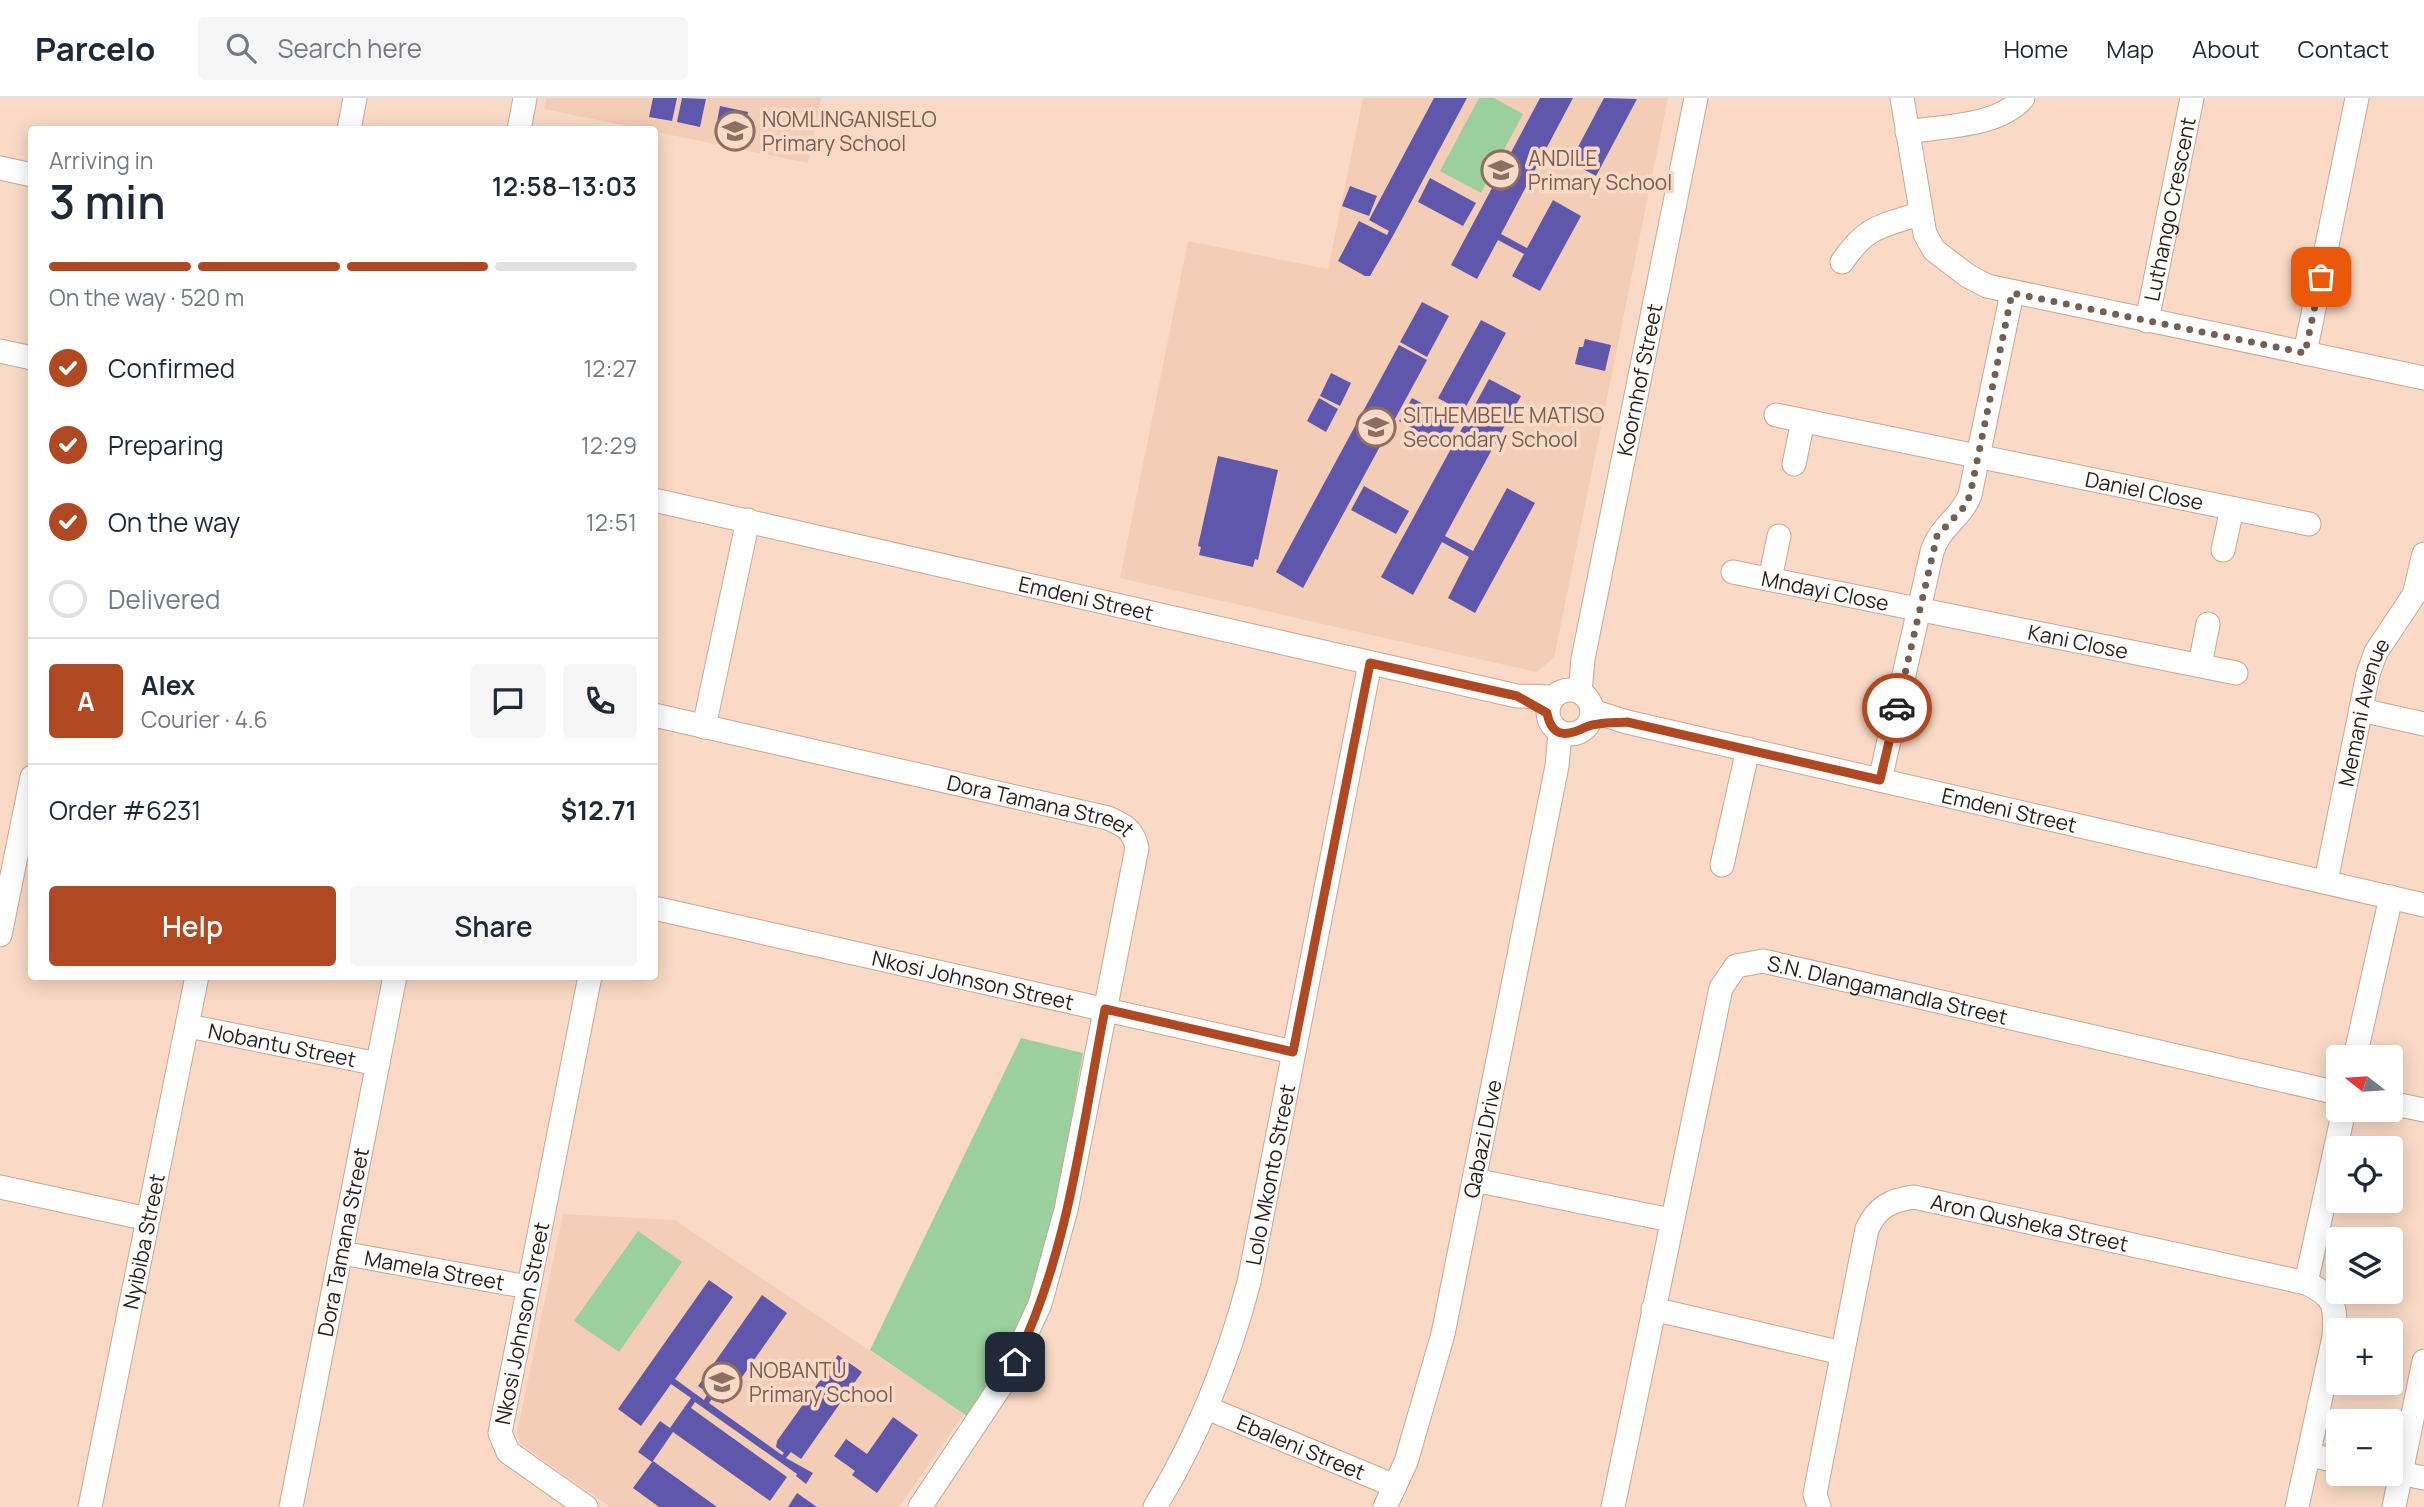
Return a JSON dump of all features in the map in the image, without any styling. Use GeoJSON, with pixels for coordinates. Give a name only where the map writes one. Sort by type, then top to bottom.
{"type":"FeatureCollection","features":[{"type":"Feature","properties":{"kind":"street"},"geometry":{"type":"LineString","coordinates":[[350,126],[355,98]]}},
{"type":"Feature","properties":{"kind":"street"},"geometry":{"type":"LineString","coordinates":[[520,126],[525,98]]}},
{"type":"Feature","properties":{"kind":"street","name":"Koornhof Street"},"geometry":{"type":"LineString","coordinates":[[1570,712],[1696,98]]}},
{"type":"Feature","properties":{"kind":"street"},"geometry":{"type":"LineString","coordinates":[[1902,98],[1919,214],[1925,234],[1934,250],[1968,276],[2012,293],[2424,378]]}},
{"type":"Feature","properties":{"kind":"street"},"geometry":{"type":"LineString","coordinates":[[1907,132],[1994,117],[2013,109],[2023,98]]}},
{"type":"Feature","properties":{"kind":"street","name":"Luthango Crescent"},"geometry":{"type":"LineString","coordinates":[[2147,321],[2192,98]]}},
{"type":"Feature","properties":{"kind":"street"},"geometry":{"type":"LineString","coordinates":[[2305,353],[2357,98]]}},
{"type":"Feature","properties":{"kind":"street"},"geometry":{"type":"LineString","coordinates":[[0,168],[28,174]]}},
{"type":"Feature","properties":{"kind":"street"},"geometry":{"type":"LineString","coordinates":[[1842,262],[1859,237],[1870,230],[1919,214]]}},
{"type":"Feature","properties":{"kind":"street"},"geometry":{"type":"LineString","coordinates":[[1880,780],[1937,536],[1968,501],[2012,293]]}},
{"type":"Feature","properties":{"kind":"street"},"geometry":{"type":"LineString","coordinates":[[0,351],[28,357]]}},
{"type":"Feature","properties":{"kind":"street","name":"Daniel Close"},"geometry":{"type":"LineString","coordinates":[[1776,415],[2309,524]]}},
{"type":"Feature","properties":{"kind":"street"},"geometry":{"type":"LineString","coordinates":[[1794,464],[1802,421]]}},
{"type":"Feature","properties":{"kind":"street","name":"Emdeni Street"},"geometry":{"type":"LineString","coordinates":[[658,500],[1517,696],[1570,712],[1748,749],[2424,905]]}},
{"type":"Feature","properties":{"kind":"street"},"geometry":{"type":"LineString","coordinates":[[2223,550],[2232,509]]}},
{"type":"Feature","properties":{"kind":"street"},"geometry":{"type":"LineString","coordinates":[[704,727],[748,520]]}},
{"type":"Feature","properties":{"kind":"street"},"geometry":{"type":"LineString","coordinates":[[1770,579],[1779,536]]}},
{"type":"Feature","properties":{"kind":"street","name":"Memani Avenue"},"geometry":{"type":"LineString","coordinates":[[2326,881],[2368,674],[2376,652],[2414,595],[2424,557]]}},
{"type":"Feature","properties":{"kind":"street","name":"Mndayi Close"},"geometry":{"type":"LineString","coordinates":[[1733,572],[1919,609]]}},
{"type":"Feature","properties":{"kind":"street","name":"Kani Close"},"geometry":{"type":"LineString","coordinates":[[1919,609],[2236,673]]}},
{"type":"Feature","properties":{"kind":"street"},"geometry":{"type":"LineString","coordinates":[[2200,665],[2208,624]]}},
{"type":"Feature","properties":{"kind":"street","name":"Lolo Mkonto Street"},"geometry":{"type":"LineString","coordinates":[[1155,1507],[1207,1408],[1231,1345],[1249,1282],[1370,663]]}},
{"type":"Feature","properties":{"kind":"street"},"geometry":{"type":"LineString","coordinates":[[2361,710],[2424,724]]}},
{"type":"Feature","properties":{"kind":"street","name":"Qabazi Drive"},"geometry":{"type":"LineString","coordinates":[[1385,1507],[1418,1426],[1440,1347],[1570,712]]}},
{"type":"Feature","properties":{"kind":"street","name":"Dora Tamana Street"},"geometry":{"type":"LineString","coordinates":[[658,716],[1108,818],[1132,832],[1137,848],[1066,1210],[1032,1325],[1006,1378],[920,1507]]}},
{"type":"Feature","properties":{"kind":"street"},"geometry":{"type":"LineString","coordinates":[[1722,865],[1748,749]]}},
{"type":"Feature","properties":{"kind":"street"},"geometry":{"type":"LineString","coordinates":[[0,935],[4,895],[28,794]]}},
{"type":"Feature","properties":{"kind":"street"},"geometry":{"type":"LineString","coordinates":[[2358,1045],[2391,897]]}},
{"type":"Feature","properties":{"kind":"street","name":"Nkosi Johnson Street"},"geometry":{"type":"LineString","coordinates":[[658,909],[1293,1052]]}},
{"type":"Feature","properties":{"kind":"street","name":"S.N. Dlangamandla Street"},"geometry":{"type":"LineString","coordinates":[[1613,1507],[1721,988],[1736,966],[1747,962],[1776,964],[2326,1090]]}},
{"type":"Feature","properties":{"kind":"street","name":"Nyibiba Street"},"geometry":{"type":"LineString","coordinates":[[90,1507],[196,980]]}},
{"type":"Feature","properties":{"kind":"street","name":"Dora Tamana Street"},"geometry":{"type":"LineString","coordinates":[[290,1507],[394,980]]}},
{"type":"Feature","properties":{"kind":"street","name":"Nkosi Johnson Street"},"geometry":{"type":"LineString","coordinates":[[586,1507],[508,1452],[501,1440],[500,1427],[589,980]]}},
{"type":"Feature","properties":{"kind":"street","name":"Nobantu Street"},"geometry":{"type":"LineString","coordinates":[[187,1026],[378,1064]]}},
{"type":"Feature","properties":{"kind":"street"},"geometry":{"type":"LineString","coordinates":[[2403,1106],[2424,1110]]}},
{"type":"Feature","properties":{"kind":"street"},"geometry":{"type":"LineString","coordinates":[[2297,1507],[2334,1337],[2335,1314],[2332,1300],[2323,1291],[2306,1283],[2341,1122]]}},
{"type":"Feature","properties":{"kind":"street"},"geometry":{"type":"LineString","coordinates":[[1474,1180],[1671,1220]]}},
{"type":"Feature","properties":{"kind":"street"},"geometry":{"type":"LineString","coordinates":[[0,1187],[148,1219]]}},
{"type":"Feature","properties":{"kind":"street","name":"Aron Qusheka Street"},"geometry":{"type":"LineString","coordinates":[[1819,1507],[1815,1494],[1867,1229],[1878,1212],[1892,1200],[1914,1197],[2306,1283]]}},
{"type":"Feature","properties":{"kind":"street","name":"Mamela Street"},"geometry":{"type":"LineString","coordinates":[[342,1253],[528,1287]]}},
{"type":"Feature","properties":{"kind":"street"},"geometry":{"type":"LineString","coordinates":[[1653,1309],[1842,1353]]}},
{"type":"Feature","properties":{"kind":"street"},"geometry":{"type":"LineString","coordinates":[[2403,1447],[2423,1374]]}},
{"type":"Feature","properties":{"kind":"street","name":"Ebaleni Street"},"geometry":{"type":"LineString","coordinates":[[1207,1408],[1395,1486]]}},
{"type":"Feature","properties":{"kind":"street"},"geometry":{"type":"LineString","coordinates":[[2309,1455],[2326,1459]]}},
{"type":"Feature","properties":{"kind":"street"},"geometry":{"type":"LineString","coordinates":[[2403,1474],[2424,1478]]}},
{"type":"Feature","properties":{"kind":"street"},"geometry":{"type":"LineString","coordinates":[[2394,1507],[2395,1486]]}},
{"type":"Feature","properties":{"kind":"shaded area","name":"NOMLINGANISELO Primary School"},"geometry":{"type":"Polygon","coordinates":[[[546,98],[821,98],[808,163],[658,132],[658,126],[627,126],[544,109],[546,98]]]}},
{"type":"Feature","properties":{"kind":"shaded area","name":"SITHEMBELE MATISO Secondary School"},"geometry":{"type":"Polygon","coordinates":[[[1363,98],[1668,98],[1554,658],[1536,672],[1120,578],[1188,241],[1328,269],[1363,98]]]}},
{"type":"Feature","properties":{"kind":"shaded area","name":"NOBANTU Primary School"},"geometry":{"type":"Polygon","coordinates":[[[563,1214],[675,1220],[964,1414],[899,1507],[610,1507],[521,1444],[517,1432],[563,1214]]]}},
{"type":"Feature","properties":{"kind":"green space"},"geometry":{"type":"Polygon","coordinates":[[[1479,98],[1494,98],[1523,114],[1481,193],[1440,171],[1479,98]]]}},
{"type":"Feature","properties":{"kind":"green space"},"geometry":{"type":"Polygon","coordinates":[[[1021,1038],[1083,1053],[1064,1163],[1048,1237],[1037,1273],[1010,1342],[967,1416],[870,1350],[1021,1038]]]}},
{"type":"Feature","properties":{"kind":"green space"},"geometry":{"type":"Polygon","coordinates":[[[638,1231],[682,1262],[619,1352],[574,1321],[638,1231]]]}},
{"type":"Feature","properties":{"kind":"building"},"geometry":{"type":"Polygon","coordinates":[[[653,98],[677,98],[672,121],[649,117],[653,98]]]}},
{"type":"Feature","properties":{"kind":"building"},"geometry":{"type":"Polygon","coordinates":[[[682,98],[706,99],[700,127],[677,122],[682,98]]]}},
{"type":"Feature","properties":{"kind":"building"},"geometry":{"type":"Polygon","coordinates":[[[1434,98],[1467,98],[1370,276],[1365,276],[1338,261],[1359,221],[1387,235],[1389,231],[1369,220],[1434,98]]]}},
{"type":"Feature","properties":{"kind":"building"},"geometry":{"type":"Polygon","coordinates":[[[1540,98],[1573,98],[1501,234],[1527,248],[1553,200],[1581,216],[1540,291],[1512,276],[1524,254],[1498,240],[1477,279],[1451,265],[1540,98]]]}},
{"type":"Feature","properties":{"kind":"building"},"geometry":{"type":"Polygon","coordinates":[[[1604,98],[1637,99],[1596,176],[1570,162],[1604,98]]]}},
{"type":"Feature","properties":{"kind":"building"},"geometry":{"type":"Polygon","coordinates":[[[720,106],[748,112],[742,138],[715,132],[720,106]]]}},
{"type":"Feature","properties":{"kind":"building"},"geometry":{"type":"Polygon","coordinates":[[[1430,178],[1476,203],[1463,226],[1418,202],[1430,178]]]}},
{"type":"Feature","properties":{"kind":"building"},"geometry":{"type":"Polygon","coordinates":[[[1350,186],[1377,196],[1369,216],[1342,206],[1350,186]]]}},
{"type":"Feature","properties":{"kind":"building"},"geometry":{"type":"Polygon","coordinates":[[[1422,302],[1449,316],[1427,357],[1400,342],[1422,302]]]}},
{"type":"Feature","properties":{"kind":"building"},"geometry":{"type":"Polygon","coordinates":[[[1481,320],[1506,333],[1463,412],[1438,398],[1481,320]]]}},
{"type":"Feature","properties":{"kind":"building"},"geometry":{"type":"Polygon","coordinates":[[[1585,339],[1611,345],[1605,371],[1575,364],[1579,347],[1583,347],[1585,339]]]}},
{"type":"Feature","properties":{"kind":"building"},"geometry":{"type":"Polygon","coordinates":[[[1399,345],[1427,360],[1303,588],[1276,572],[1399,345]]]}},
{"type":"Feature","properties":{"kind":"building"},"geometry":{"type":"Polygon","coordinates":[[[1331,373],[1351,383],[1340,406],[1320,396],[1331,373]]]}},
{"type":"Feature","properties":{"kind":"building"},"geometry":{"type":"Polygon","coordinates":[[[1489,379],[1521,396],[1445,536],[1473,551],[1507,488],[1535,503],[1475,613],[1448,598],[1469,557],[1442,542],[1413,595],[1381,577],[1489,379]]]}},
{"type":"Feature","properties":{"kind":"building"},"geometry":{"type":"Polygon","coordinates":[[[1319,398],[1338,409],[1326,432],[1307,421],[1319,398]]]}},
{"type":"Feature","properties":{"kind":"building"},"geometry":{"type":"Polygon","coordinates":[[[1412,398],[1457,422],[1444,446],[1399,421],[1412,398]]]}},
{"type":"Feature","properties":{"kind":"building"},"geometry":{"type":"Polygon","coordinates":[[[1218,456],[1278,470],[1258,560],[1255,559],[1253,567],[1199,555],[1201,547],[1198,546],[1218,456]]]}},
{"type":"Feature","properties":{"kind":"building"},"geometry":{"type":"Polygon","coordinates":[[[1364,486],[1409,511],[1396,534],[1351,510],[1364,486]]]}},
{"type":"Feature","properties":{"kind":"building"},"geometry":{"type":"Polygon","coordinates":[[[709,1280],[733,1297],[675,1379],[704,1400],[708,1393],[698,1386],[762,1295],[787,1313],[723,1404],[713,1397],[709,1403],[782,1455],[784,1453],[776,1447],[777,1441],[838,1355],[862,1372],[801,1459],[791,1452],[786,1458],[813,1473],[806,1484],[797,1474],[695,1402],[691,1408],[787,1477],[770,1501],[673,1432],[653,1461],[717,1507],[659,1507],[633,1488],[652,1462],[638,1452],[660,1421],[670,1428],[691,1398],[671,1384],[641,1426],[618,1409],[709,1280]]]}},
{"type":"Feature","properties":{"kind":"building"},"geometry":{"type":"Polygon","coordinates":[[[893,1417],[918,1435],[877,1493],[852,1475],[855,1471],[834,1456],[846,1439],[867,1454],[893,1417]]]}},
{"type":"Feature","properties":{"kind":"building"},"geometry":{"type":"Polygon","coordinates":[[[797,1493],[817,1507],[788,1507],[797,1493]]]}},
{"type":"Feature","properties":{"kind":"way so far"},"geometry":{"type":"LineString","coordinates":[[1897,708],[1937,536],[1965,506],[1970,495],[2012,293],[2305,353],[2321,277]]}},
{"type":"Feature","properties":{"kind":"place","name":"NOMLINGANISELO Primary School"},"geometry":{"type":"Point","coordinates":[735,131]}},
{"type":"Feature","properties":{"kind":"place","name":"ANDILE Primary School"},"geometry":{"type":"Point","coordinates":[1501,170]}},
{"type":"Feature","properties":{"kind":"place","name":"SITHEMBELE MATISO Secondary School"},"geometry":{"type":"Point","coordinates":[1376,427]}},
{"type":"Feature","properties":{"kind":"place","name":"NOBANTU Primary School"},"geometry":{"type":"Point","coordinates":[722,1382]}},
{"type":"Feature","properties":{"kind":"route"},"geometry":{"type":"LineString","coordinates":[[1015,1362],[1040,1304],[1056,1252],[1105,1009],[1293,1052],[1370,663],[1517,696],[1547,713],[1551,725],[1560,733],[1572,734],[1587,727],[1627,722],[1880,780],[1897,708]]}}]}
